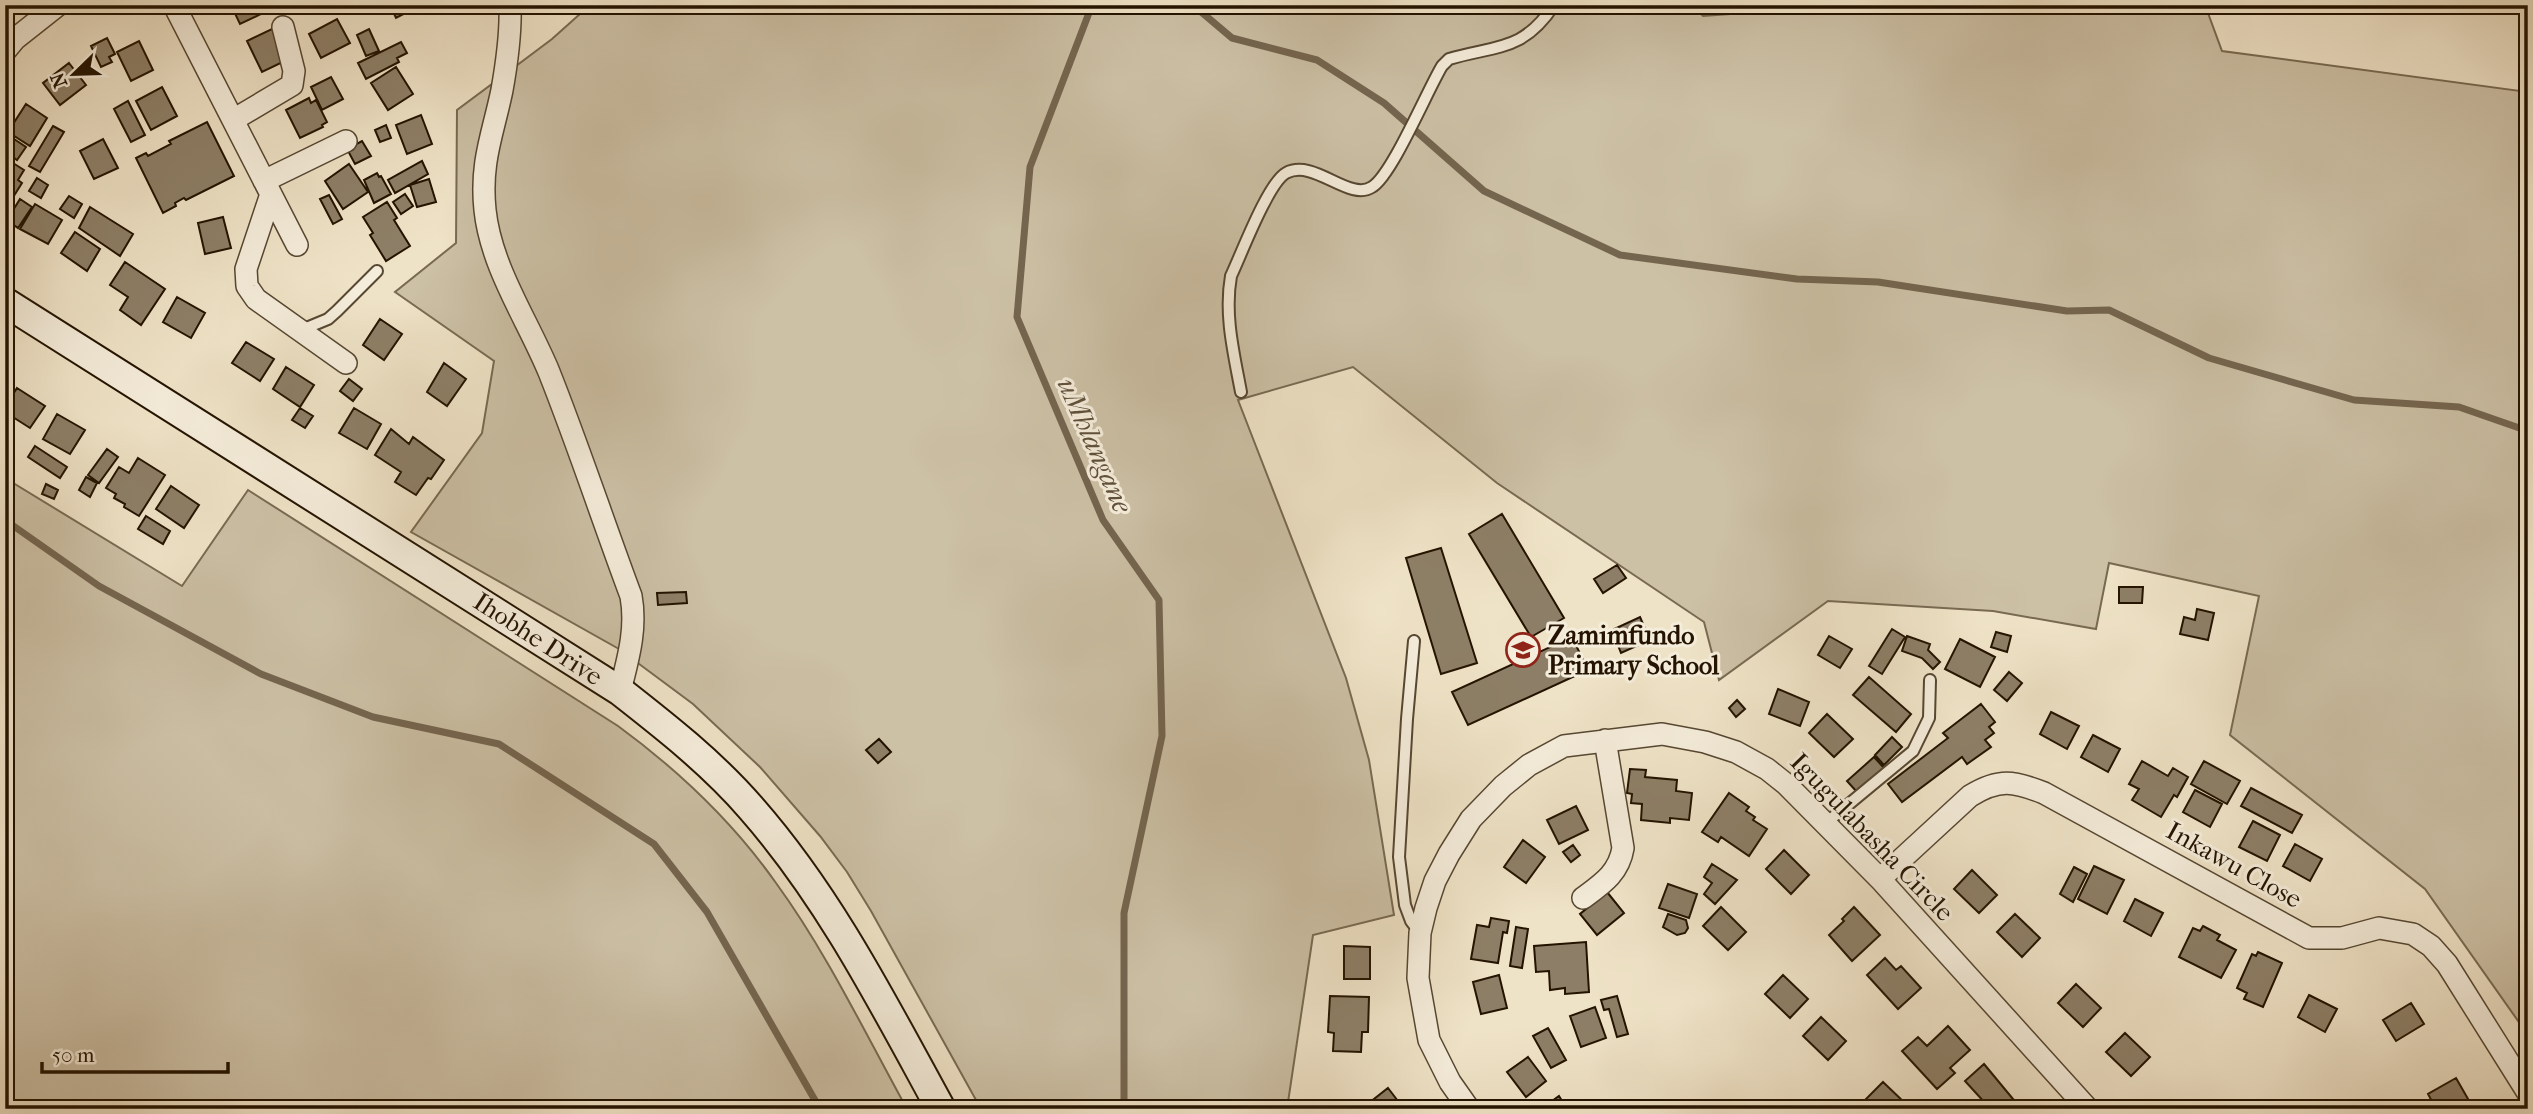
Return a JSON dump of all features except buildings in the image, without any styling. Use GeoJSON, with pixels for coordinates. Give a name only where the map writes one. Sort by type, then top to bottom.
{"type":"FeatureCollection","features":[{"type":"Feature","properties":{"kind":"street"},"geometry":{"type":"LineString","coordinates":[[8,41],[58,5]]}},
{"type":"Feature","properties":{"kind":"street"},"geometry":{"type":"LineString","coordinates":[[174,5],[297,245]]}},
{"type":"Feature","properties":{"kind":"street"},"geometry":{"type":"LineString","coordinates":[[510,5],[502,90],[485,166],[486,221],[498,260],[548,371],[631,596],[634,626],[620,691]]}},
{"type":"Feature","properties":{"kind":"street"},"geometry":{"type":"LineString","coordinates":[[233,120],[292,85],[294,72],[283,27]]}},
{"type":"Feature","properties":{"kind":"street"},"geometry":{"type":"LineString","coordinates":[[346,141],[268,188],[245,277],[247,286],[256,299],[346,363]]}},
{"type":"Feature","properties":{"kind":"street","name":"Ihobhe Drive"},"geometry":{"type":"LineString","coordinates":[[5,302],[620,691],[679,737],[750,806],[823,902],[941,1109]]}},
{"type":"Feature","properties":{"kind":"street","name":"Igugulabasha Circle"},"geometry":{"type":"LineString","coordinates":[[1469,1109],[1450,1082],[1429,1040],[1418,978],[1420,933],[1435,881],[1471,819],[1529,765],[1564,746],[1661,734],[1705,742],[1736,752],[1777,777],[1880,879],[2075,1105]]}},
{"type":"Feature","properties":{"kind":"street"},"geometry":{"type":"LineString","coordinates":[[1583,898],[1614,873],[1623,848],[1605,740]]}},
{"type":"Feature","properties":{"kind":"street","name":"Inkawu Close"},"geometry":{"type":"LineString","coordinates":[[1880,879],[1970,796],[1987,785],[2005,782],[2023,785],[2056,799],[2309,938],[2342,938],[2379,928],[2413,934],[2431,946],[2447,964],[2528,1093]]}},
{"type":"Feature","properties":{"kind":"lane"},"geometry":{"type":"LineString","coordinates":[[1241,392],[1230,326],[1228,293],[1231,276],[1277,180],[1295,170],[1305,169],[1354,189],[1366,190],[1375,186],[1395,156],[1442,66],[1449,59],[1512,44],[1539,24],[1554,5]]}},
{"type":"Feature","properties":{"kind":"lane"},"geometry":{"type":"LineString","coordinates":[[299,331],[327,319],[377,271]]}},
{"type":"Feature","properties":{"kind":"lane"},"geometry":{"type":"LineString","coordinates":[[1414,641],[1399,857],[1405,905],[1411,921],[1420,933]]}},
{"type":"Feature","properties":{"kind":"lane"},"geometry":{"type":"LineString","coordinates":[[1826,823],[1913,751],[1929,718],[1930,680]]}},
{"type":"Feature","properties":{"kind":"shaded area"},"geometry":{"type":"Polygon","coordinates":[[[590,5],[1692,5],[1703,16],[1858,5],[2205,5],[2222,51],[2528,92],[2528,1035],[2425,889],[2230,735],[2259,596],[2109,563],[2096,629],[1993,611],[1828,601],[1719,680],[1704,622],[1497,483],[1353,367],[1238,400],[1346,678],[1369,760],[1394,915],[1313,935],[1287,1109],[981,1109],[847,872],[820,836],[760,767],[693,704],[619,649],[411,532],[482,433],[494,361],[395,292],[456,243],[457,110],[552,39],[590,5]]]}},
{"type":"Feature","properties":{"kind":"shaded area"},"geometry":{"type":"Polygon","coordinates":[[[5,478],[182,586],[248,490],[618,726],[703,798],[759,861],[795,910],[829,965],[907,1109],[5,1109],[5,478]]]}},
{"type":"Feature","properties":{"kind":"waterway","name":"uMhlangane"},"geometry":{"type":"LineString","coordinates":[[1092,5],[1030,167],[1017,317],[1103,520],[1159,600],[1162,736],[1124,913],[1124,1109]]}},
{"type":"Feature","properties":{"kind":"waterway"},"geometry":{"type":"LineString","coordinates":[[1193,5],[1232,38],[1317,60],[1384,103],[1484,191],[1620,255],[1797,279],[1878,282],[2067,311],[2109,310],[2209,358],[2354,400],[2459,407],[2528,431]]}},
{"type":"Feature","properties":{"kind":"waterway"},"geometry":{"type":"LineString","coordinates":[[5,520],[99,586],[261,674],[373,717],[499,744],[654,844],[707,912],[820,1109]]}},
{"type":"Feature","properties":{"kind":"place","name":"Zamimfundo Primary School"},"geometry":{"type":"Point","coordinates":[1523,650]}}]}
